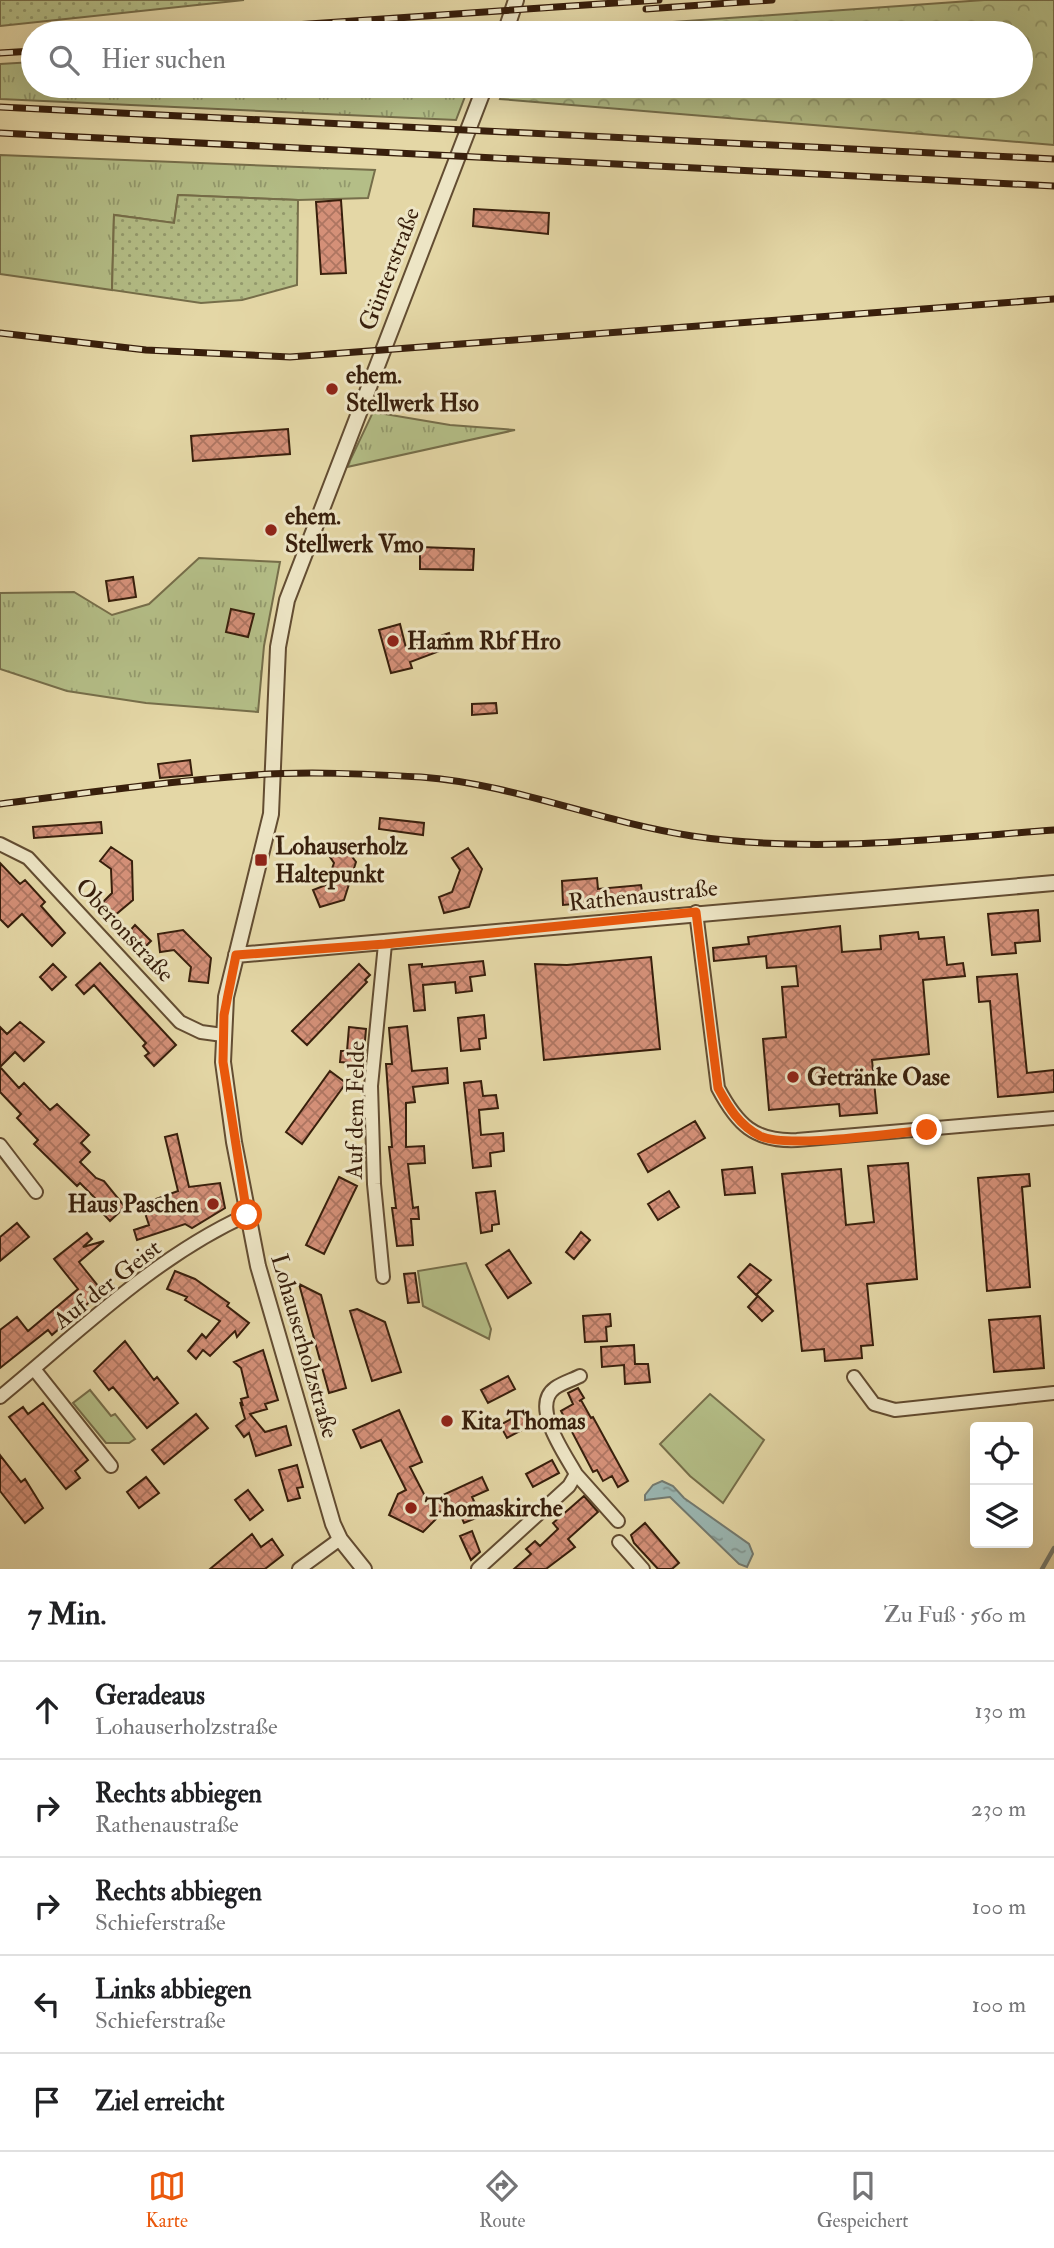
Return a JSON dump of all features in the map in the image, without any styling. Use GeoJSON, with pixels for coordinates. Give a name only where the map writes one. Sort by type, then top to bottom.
{"type":"FeatureCollection","features":[{"type":"Feature","properties":{"kind":"street"},"geometry":{"type":"LineString","coordinates":[[509,21],[516,0]]}},
{"type":"Feature","properties":{"kind":"street","name":"Günterstraße"},"geometry":{"type":"LineString","coordinates":[[273,795],[278,646],[287,600],[480,98]]}},
{"type":"Feature","properties":{"kind":"street","name":"Lohauserholzstraße"},"geometry":{"type":"LineString","coordinates":[[273,795],[264,848],[236,955],[223,1035],[228,1103],[258,1266],[296,1401],[340,1539],[364,1569]]}},
{"type":"Feature","properties":{"kind":"street","name":"Oberonstraße"},"geometry":{"type":"LineString","coordinates":[[0,844],[28,858],[180,1022],[201,1032],[223,1035]]}},
{"type":"Feature","properties":{"kind":"street","name":"Rathenaustraße"},"geometry":{"type":"LineString","coordinates":[[236,955],[385,944],[696,912],[1054,883]]}},
{"type":"Feature","properties":{"kind":"street"},"geometry":{"type":"LineString","coordinates":[[696,912],[718,1088],[731,1113],[761,1136],[775,1141],[797,1140],[1054,1118]]}},
{"type":"Feature","properties":{"kind":"street","name":"Auf dem Felde"},"geometry":{"type":"LineString","coordinates":[[383,1277],[374,1184],[371,1086],[385,944]]}},
{"type":"Feature","properties":{"kind":"street"},"geometry":{"type":"LineString","coordinates":[[0,1145],[36,1192]]}},
{"type":"Feature","properties":{"kind":"street","name":"Auf der Geist"},"geometry":{"type":"LineString","coordinates":[[0,1397],[151,1272],[211,1231],[247,1215]]}},
{"type":"Feature","properties":{"kind":"street"},"geometry":{"type":"LineString","coordinates":[[34,1369],[111,1465]]}},
{"type":"Feature","properties":{"kind":"street"},"geometry":{"type":"LineString","coordinates":[[580,1376],[553,1389],[545,1401],[549,1425],[576,1474],[618,1521]]}},
{"type":"Feature","properties":{"kind":"street"},"geometry":{"type":"LineString","coordinates":[[854,1377],[874,1404],[895,1410],[1054,1393]]}},
{"type":"Feature","properties":{"kind":"street"},"geometry":{"type":"LineString","coordinates":[[478,1569],[569,1486],[576,1474]]}},
{"type":"Feature","properties":{"kind":"street"},"geometry":{"type":"LineString","coordinates":[[299,1569],[340,1539]]}},
{"type":"Feature","properties":{"kind":"street"},"geometry":{"type":"LineString","coordinates":[[619,1542],[643,1569]]}},
{"type":"Feature","properties":{"kind":"green space"},"geometry":{"type":"Polygon","coordinates":[[[0,0],[244,0],[47,21],[21,21],[21,24],[0,26],[0,0]]]}},
{"type":"Feature","properties":{"kind":"green space"},"geometry":{"type":"Polygon","coordinates":[[[984,0],[1054,0],[1054,145],[500,99],[1033,98],[1033,21],[687,21],[984,0]]]}},
{"type":"Feature","properties":{"kind":"green space"},"geometry":{"type":"Polygon","coordinates":[[[21,63],[21,98],[464,98],[456,120],[0,99],[0,64],[21,63]]]}},
{"type":"Feature","properties":{"kind":"green space"},"geometry":{"type":"Polygon","coordinates":[[[0,155],[375,170],[368,198],[298,200],[178,195],[174,223],[114,215],[112,290],[0,274],[0,155]]]}},
{"type":"Feature","properties":{"kind":"green space"},"geometry":{"type":"Polygon","coordinates":[[[178,195],[298,200],[297,285],[242,300],[201,303],[112,290],[114,215],[174,223],[178,195]]]}},
{"type":"Feature","properties":{"kind":"green space"},"geometry":{"type":"Polygon","coordinates":[[[373,412],[450,425],[515,430],[347,467],[373,412]]]}},
{"type":"Feature","properties":{"kind":"green space"},"geometry":{"type":"Polygon","coordinates":[[[199,558],[280,562],[264,646],[258,712],[146,703],[67,691],[0,669],[0,593],[74,592],[112,615],[149,604],[199,558]]]}},
{"type":"Feature","properties":{"kind":"green space"},"geometry":{"type":"Polygon","coordinates":[[[466,1263],[491,1329],[489,1339],[423,1306],[418,1271],[466,1263]]]}},
{"type":"Feature","properties":{"kind":"green space"},"geometry":{"type":"Polygon","coordinates":[[[90,1390],[111,1416],[115,1414],[135,1439],[129,1443],[106,1443],[73,1403],[90,1390]]]}},
{"type":"Feature","properties":{"kind":"green space"},"geometry":{"type":"Polygon","coordinates":[[[710,1394],[764,1440],[723,1503],[690,1476],[660,1444],[710,1394]]]}},
{"type":"Feature","properties":{"kind":"water"},"geometry":{"type":"Polygon","coordinates":[[[662,1481],[673,1486],[684,1498],[749,1544],[753,1554],[747,1567],[739,1564],[670,1497],[645,1500],[645,1495],[653,1485],[662,1481]]]}},
{"type":"Feature","properties":{"kind":"building"},"geometry":{"type":"Polygon","coordinates":[[[341,200],[346,273],[321,274],[316,202],[341,200]]]}},
{"type":"Feature","properties":{"kind":"building"},"geometry":{"type":"Polygon","coordinates":[[[474,209],[549,213],[548,234],[473,226],[474,209]]]}},
{"type":"Feature","properties":{"kind":"building"},"geometry":{"type":"Polygon","coordinates":[[[288,429],[290,454],[193,461],[191,436],[288,429]]]}},
{"type":"Feature","properties":{"kind":"building"},"geometry":{"type":"Polygon","coordinates":[[[420,547],[474,549],[473,570],[420,569],[420,547]]]}},
{"type":"Feature","properties":{"kind":"building"},"geometry":{"type":"Polygon","coordinates":[[[133,577],[136,597],[109,601],[106,581],[133,577]]]}},
{"type":"Feature","properties":{"kind":"building"},"geometry":{"type":"Polygon","coordinates":[[[231,609],[254,614],[248,637],[226,632],[231,609]]]}},
{"type":"Feature","properties":{"kind":"building","name":"Hamm Rbf Hro"},"geometry":{"type":"Polygon","coordinates":[[[400,624],[406,648],[449,633],[453,646],[410,662],[412,668],[391,673],[379,630],[400,624]]]}},
{"type":"Feature","properties":{"kind":"building"},"geometry":{"type":"Polygon","coordinates":[[[496,703],[497,713],[472,715],[472,704],[496,703]]]}},
{"type":"Feature","properties":{"kind":"building"},"geometry":{"type":"Polygon","coordinates":[[[190,760],[192,775],[160,778],[158,764],[190,760]]]}},
{"type":"Feature","properties":{"kind":"building"},"geometry":{"type":"Polygon","coordinates":[[[380,818],[424,823],[423,835],[379,829],[380,818]]]}},
{"type":"Feature","properties":{"kind":"building"},"geometry":{"type":"Polygon","coordinates":[[[101,822],[102,833],[34,838],[33,827],[101,822]]]}},
{"type":"Feature","properties":{"kind":"building"},"geometry":{"type":"Polygon","coordinates":[[[341,842],[356,862],[344,900],[320,907],[313,890],[326,885],[334,863],[326,851],[341,842]]]}},
{"type":"Feature","properties":{"kind":"building"},"geometry":{"type":"Polygon","coordinates":[[[111,847],[132,861],[133,900],[114,916],[102,903],[112,893],[111,869],[100,861],[111,847]]]}},
{"type":"Feature","properties":{"kind":"building"},"geometry":{"type":"Polygon","coordinates":[[[468,848],[482,869],[469,907],[444,913],[439,897],[452,892],[460,870],[452,858],[468,848]]]}},
{"type":"Feature","properties":{"kind":"building"},"geometry":{"type":"Polygon","coordinates":[[[0,863],[20,884],[25,880],[45,902],[41,906],[65,933],[52,946],[22,914],[8,927],[0,919],[0,863]]]}},
{"type":"Feature","properties":{"kind":"building"},"geometry":{"type":"Polygon","coordinates":[[[597,878],[598,889],[641,885],[643,898],[563,905],[562,881],[597,878]]]}},
{"type":"Feature","properties":{"kind":"building"},"geometry":{"type":"Polygon","coordinates":[[[1038,910],[1040,941],[1015,943],[1016,953],[992,955],[988,914],[1038,910]]]}},
{"type":"Feature","properties":{"kind":"building"},"geometry":{"type":"Polygon","coordinates":[[[135,925],[151,941],[143,949],[127,934],[135,925]]]}},
{"type":"Feature","properties":{"kind":"building"},"geometry":{"type":"Polygon","coordinates":[[[840,926],[842,952],[881,949],[880,936],[918,932],[919,939],[944,937],[947,965],[963,963],[965,976],[923,980],[929,1054],[872,1060],[877,1113],[840,1116],[839,1104],[769,1110],[763,1039],[786,1037],[782,987],[798,986],[796,966],[767,968],[766,956],[714,961],[713,948],[749,944],[748,937],[840,926]]]}},
{"type":"Feature","properties":{"kind":"building"},"geometry":{"type":"Polygon","coordinates":[[[183,930],[211,958],[208,983],[189,981],[191,967],[174,950],[160,952],[158,934],[183,930]]]}},
{"type":"Feature","properties":{"kind":"building"},"geometry":{"type":"Polygon","coordinates":[[[651,957],[660,1049],[544,1060],[535,964],[567,965],[651,957]]]}},
{"type":"Feature","properties":{"kind":"building"},"geometry":{"type":"Polygon","coordinates":[[[483,961],[485,975],[470,977],[472,991],[456,993],[455,982],[423,985],[425,1010],[414,1011],[409,965],[422,964],[422,967],[483,961]]]}},
{"type":"Feature","properties":{"kind":"building"},"geometry":{"type":"Polygon","coordinates":[[[100,963],[176,1045],[154,1066],[145,1056],[149,1053],[143,1046],[146,1043],[94,985],[84,994],[76,985],[100,963]]]}},
{"type":"Feature","properties":{"kind":"building"},"geometry":{"type":"Polygon","coordinates":[[[53,964],[66,977],[52,990],[40,977],[53,964]]]}},
{"type":"Feature","properties":{"kind":"building"},"geometry":{"type":"Polygon","coordinates":[[[359,964],[370,975],[365,980],[367,982],[307,1045],[292,1031],[359,964]]]}},
{"type":"Feature","properties":{"kind":"building"},"geometry":{"type":"Polygon","coordinates":[[[1017,974],[1027,1073],[1054,1070],[1054,1092],[998,1097],[990,1001],[979,1002],[977,977],[1017,974]]]}},
{"type":"Feature","properties":{"kind":"building"},"geometry":{"type":"Polygon","coordinates":[[[484,1015],[486,1038],[479,1039],[480,1049],[461,1051],[458,1018],[484,1015]]]}},
{"type":"Feature","properties":{"kind":"building"},"geometry":{"type":"Polygon","coordinates":[[[20,1022],[44,1042],[24,1061],[15,1052],[0,1067],[0,1027],[7,1034],[20,1022]]]}},
{"type":"Feature","properties":{"kind":"building"},"geometry":{"type":"Polygon","coordinates":[[[407,1026],[412,1071],[447,1068],[448,1083],[413,1087],[415,1102],[406,1103],[406,1147],[424,1146],[425,1163],[408,1164],[413,1208],[418,1207],[419,1219],[411,1219],[413,1245],[397,1246],[392,1208],[396,1208],[389,1147],[392,1147],[386,1064],[392,1064],[389,1028],[407,1026]]]}},
{"type":"Feature","properties":{"kind":"building"},"geometry":{"type":"Polygon","coordinates":[[[349,1027],[366,1029],[363,1064],[340,1062],[341,1051],[347,1051],[349,1027]]]}},
{"type":"Feature","properties":{"kind":"building"},"geometry":{"type":"Polygon","coordinates":[[[0,1067],[19,1088],[24,1083],[50,1110],[57,1104],[89,1135],[81,1143],[90,1152],[80,1162],[96,1178],[104,1181],[125,1207],[110,1221],[95,1205],[98,1201],[80,1183],[77,1186],[34,1144],[38,1140],[17,1118],[21,1114],[0,1092],[0,1067]]]}},
{"type":"Feature","properties":{"kind":"building"},"geometry":{"type":"Polygon","coordinates":[[[330,1071],[346,1083],[302,1144],[286,1132],[330,1071]]]}},
{"type":"Feature","properties":{"kind":"building"},"geometry":{"type":"Polygon","coordinates":[[[481,1081],[483,1096],[496,1095],[498,1108],[479,1110],[481,1135],[503,1133],[504,1151],[490,1153],[491,1166],[473,1168],[464,1083],[481,1081]]]}},
{"type":"Feature","properties":{"kind":"building"},"geometry":{"type":"Polygon","coordinates":[[[695,1121],[705,1138],[648,1172],[638,1154],[695,1121]]]}},
{"type":"Feature","properties":{"kind":"building"},"geometry":{"type":"Polygon","coordinates":[[[177,1134],[189,1187],[220,1183],[225,1208],[192,1228],[185,1224],[137,1240],[134,1230],[149,1225],[142,1204],[178,1191],[165,1137],[177,1134]]]}},
{"type":"Feature","properties":{"kind":"building"},"geometry":{"type":"Polygon","coordinates":[[[908,1163],[917,1279],[867,1284],[873,1345],[861,1346],[862,1358],[825,1361],[824,1349],[802,1351],[782,1174],[841,1169],[846,1225],[874,1222],[868,1166],[908,1163]]]}},
{"type":"Feature","properties":{"kind":"building"},"geometry":{"type":"Polygon","coordinates":[[[752,1167],[755,1193],[725,1195],[722,1170],[752,1167]]]}},
{"type":"Feature","properties":{"kind":"building"},"geometry":{"type":"Polygon","coordinates":[[[1029,1174],[1030,1186],[1022,1187],[1030,1287],[987,1291],[978,1178],[1029,1174]]]}},
{"type":"Feature","properties":{"kind":"building"},"geometry":{"type":"Polygon","coordinates":[[[339,1177],[357,1186],[324,1254],[306,1245],[339,1177]]]}},
{"type":"Feature","properties":{"kind":"building"},"geometry":{"type":"Polygon","coordinates":[[[495,1191],[499,1224],[492,1225],[492,1231],[481,1233],[476,1193],[495,1191]]]}},
{"type":"Feature","properties":{"kind":"building"},"geometry":{"type":"Polygon","coordinates":[[[669,1191],[679,1207],[658,1220],[648,1204],[669,1191]]]}},
{"type":"Feature","properties":{"kind":"building"},"geometry":{"type":"Polygon","coordinates":[[[17,1223],[29,1237],[0,1261],[0,1237],[17,1223]]]}},
{"type":"Feature","properties":{"kind":"building"},"geometry":{"type":"Polygon","coordinates":[[[581,1232],[590,1240],[574,1259],[566,1252],[581,1232]]]}},
{"type":"Feature","properties":{"kind":"building"},"geometry":{"type":"Polygon","coordinates":[[[87,1233],[92,1239],[83,1247],[104,1241],[79,1262],[102,1291],[52,1335],[48,1330],[0,1368],[0,1330],[17,1317],[28,1331],[78,1289],[54,1259],[87,1233]]]}},
{"type":"Feature","properties":{"kind":"building"},"geometry":{"type":"Polygon","coordinates":[[[509,1250],[531,1283],[508,1298],[486,1265],[509,1250]]]}},
{"type":"Feature","properties":{"kind":"building"},"geometry":{"type":"Polygon","coordinates":[[[750,1264],[771,1280],[756,1295],[738,1277],[750,1264]]]}},
{"type":"Feature","properties":{"kind":"building"},"geometry":{"type":"Polygon","coordinates":[[[175,1271],[195,1279],[229,1303],[227,1306],[249,1323],[237,1337],[235,1331],[210,1356],[203,1350],[196,1359],[188,1351],[202,1334],[206,1338],[220,1321],[185,1300],[187,1297],[167,1289],[175,1271]]]}},
{"type":"Feature","properties":{"kind":"building"},"geometry":{"type":"Polygon","coordinates":[[[415,1273],[419,1302],[408,1303],[404,1274],[415,1273]]]}},
{"type":"Feature","properties":{"kind":"building"},"geometry":{"type":"Polygon","coordinates":[[[299,1284],[321,1295],[346,1388],[329,1393],[299,1284]]]}},
{"type":"Feature","properties":{"kind":"building"},"geometry":{"type":"Polygon","coordinates":[[[758,1296],[773,1311],[762,1321],[748,1307],[758,1296]]]}},
{"type":"Feature","properties":{"kind":"building"},"geometry":{"type":"Polygon","coordinates":[[[357,1309],[385,1322],[401,1372],[372,1381],[350,1311],[357,1309]]]}},
{"type":"Feature","properties":{"kind":"building"},"geometry":{"type":"Polygon","coordinates":[[[610,1314],[611,1326],[606,1327],[607,1341],[585,1342],[583,1316],[610,1314]]]}},
{"type":"Feature","properties":{"kind":"building"},"geometry":{"type":"Polygon","coordinates":[[[1040,1316],[1044,1368],[994,1372],[989,1320],[1040,1316]]]}},
{"type":"Feature","properties":{"kind":"building"},"geometry":{"type":"Polygon","coordinates":[[[125,1341],[154,1380],[157,1377],[178,1403],[147,1428],[113,1387],[109,1390],[94,1371],[125,1341]]]}},
{"type":"Feature","properties":{"kind":"building"},"geometry":{"type":"Polygon","coordinates":[[[634,1345],[635,1364],[648,1364],[650,1382],[625,1384],[624,1365],[602,1367],[601,1347],[634,1345]]]}},
{"type":"Feature","properties":{"kind":"building"},"geometry":{"type":"Polygon","coordinates":[[[263,1350],[278,1400],[265,1404],[267,1409],[250,1414],[265,1432],[286,1426],[291,1445],[256,1456],[249,1433],[244,1437],[236,1426],[245,1419],[241,1399],[248,1397],[241,1368],[234,1362],[263,1350]]]}},
{"type":"Feature","properties":{"kind":"building"},"geometry":{"type":"Polygon","coordinates":[[[508,1376],[515,1389],[488,1403],[481,1390],[508,1376]]]}},
{"type":"Feature","properties":{"kind":"building"},"geometry":{"type":"Polygon","coordinates":[[[578,1388],[584,1398],[579,1401],[581,1400],[591,1418],[593,1417],[628,1481],[618,1487],[612,1476],[603,1481],[597,1470],[593,1472],[561,1411],[573,1404],[568,1393],[578,1388]]]}},
{"type":"Feature","properties":{"kind":"building"},"geometry":{"type":"Polygon","coordinates":[[[43,1403],[88,1460],[75,1471],[80,1478],[66,1489],[9,1417],[23,1407],[28,1414],[43,1403]]]}},
{"type":"Feature","properties":{"kind":"building"},"geometry":{"type":"Polygon","coordinates":[[[399,1410],[422,1462],[410,1467],[428,1502],[482,1477],[488,1490],[472,1497],[481,1516],[464,1523],[456,1505],[434,1514],[436,1519],[423,1532],[389,1515],[398,1494],[406,1490],[381,1440],[361,1448],[353,1430],[399,1410]]]}},
{"type":"Feature","properties":{"kind":"building"},"geometry":{"type":"Polygon","coordinates":[[[526,1411],[533,1424],[507,1438],[500,1425],[526,1411]]]}},
{"type":"Feature","properties":{"kind":"building"},"geometry":{"type":"Polygon","coordinates":[[[196,1414],[208,1428],[164,1464],[152,1450],[196,1414]]]}},
{"type":"Feature","properties":{"kind":"building"},"geometry":{"type":"Polygon","coordinates":[[[0,1455],[21,1482],[25,1479],[43,1508],[25,1523],[0,1491],[0,1455]]]}},
{"type":"Feature","properties":{"kind":"building"},"geometry":{"type":"Polygon","coordinates":[[[552,1460],[559,1473],[533,1487],[526,1474],[552,1460]]]}},
{"type":"Feature","properties":{"kind":"building"},"geometry":{"type":"Polygon","coordinates":[[[297,1465],[303,1487],[297,1488],[300,1498],[288,1501],[279,1470],[297,1465]]]}},
{"type":"Feature","properties":{"kind":"building"},"geometry":{"type":"Polygon","coordinates":[[[146,1477],[159,1493],[139,1508],[127,1492],[146,1477]]]}},
{"type":"Feature","properties":{"kind":"building"},"geometry":{"type":"Polygon","coordinates":[[[248,1490],[263,1510],[250,1520],[235,1500],[248,1490]]]}},
{"type":"Feature","properties":{"kind":"building"},"geometry":{"type":"Polygon","coordinates":[[[584,1496],[598,1512],[568,1539],[575,1547],[546,1569],[514,1569],[531,1554],[526,1549],[535,1541],[540,1546],[558,1529],[553,1523],[584,1496]]]}},
{"type":"Feature","properties":{"kind":"building"},"geometry":{"type":"Polygon","coordinates":[[[645,1523],[679,1563],[672,1569],[658,1569],[634,1543],[631,1535],[645,1523]]]}},
{"type":"Feature","properties":{"kind":"building"},"geometry":{"type":"Polygon","coordinates":[[[472,1531],[480,1552],[471,1560],[460,1536],[472,1531]]]}},
{"type":"Feature","properties":{"kind":"building"},"geometry":{"type":"Polygon","coordinates":[[[252,1534],[261,1547],[272,1539],[283,1555],[265,1569],[210,1569],[252,1534]]]}},
{"type":"Feature","properties":{"kind":"waterway"},"geometry":{"type":"LineString","coordinates":[[1042,1569],[1054,1548]]}},
{"type":"Feature","properties":{"kind":"railway"},"geometry":{"type":"LineString","coordinates":[[352,21],[659,0]]}},
{"type":"Feature","properties":{"kind":"railway"},"geometry":{"type":"LineString","coordinates":[[646,9],[772,0]]}},
{"type":"Feature","properties":{"kind":"railway"},"geometry":{"type":"LineString","coordinates":[[0,53],[21,52]]}},
{"type":"Feature","properties":{"kind":"railway"},"geometry":{"type":"LineString","coordinates":[[0,107],[1054,159]]}},
{"type":"Feature","properties":{"kind":"railway"},"geometry":{"type":"LineString","coordinates":[[0,133],[1054,186]]}},
{"type":"Feature","properties":{"kind":"railway"},"geometry":{"type":"LineString","coordinates":[[0,333],[146,350],[290,357],[1054,299]]}},
{"type":"Feature","properties":{"kind":"railway"},"geometry":{"type":"LineString","coordinates":[[0,804],[223,778],[338,773],[456,781],[523,795],[658,830],[737,841],[783,844],[873,843],[1054,830]]}},
{"type":"Feature","properties":{"kind":"place","name":"ehem. Stellwerk Hso"},"geometry":{"type":"Point","coordinates":[332,389]}},
{"type":"Feature","properties":{"kind":"place","name":"ehem. Stellwerk Vmo"},"geometry":{"type":"Point","coordinates":[271,530]}},
{"type":"Feature","properties":{"kind":"place","name":"Hamm Rbf Hro"},"geometry":{"type":"Point","coordinates":[393,641]}},
{"type":"Feature","properties":{"kind":"place","name":"Lohauserholz Haltepunkt"},"geometry":{"type":"Point","coordinates":[261,860]}},
{"type":"Feature","properties":{"kind":"place","name":"Getränke Oase"},"geometry":{"type":"Point","coordinates":[793,1077]}},
{"type":"Feature","properties":{"kind":"place","name":"Haus Paschen"},"geometry":{"type":"Point","coordinates":[213,1204]}},
{"type":"Feature","properties":{"kind":"place","name":"Kita Thomas"},"geometry":{"type":"Point","coordinates":[447,1421]}},
{"type":"Feature","properties":{"kind":"place","name":"Thomaskirche"},"geometry":{"type":"Point","coordinates":[411,1508]}},
{"type":"Feature","properties":{"kind":"route"},"geometry":{"type":"LineString","coordinates":[[247,1215],[223,1062],[226,997],[236,955],[385,944],[696,912],[718,1088],[731,1113],[746,1127],[775,1141],[927,1130]]}}]}
